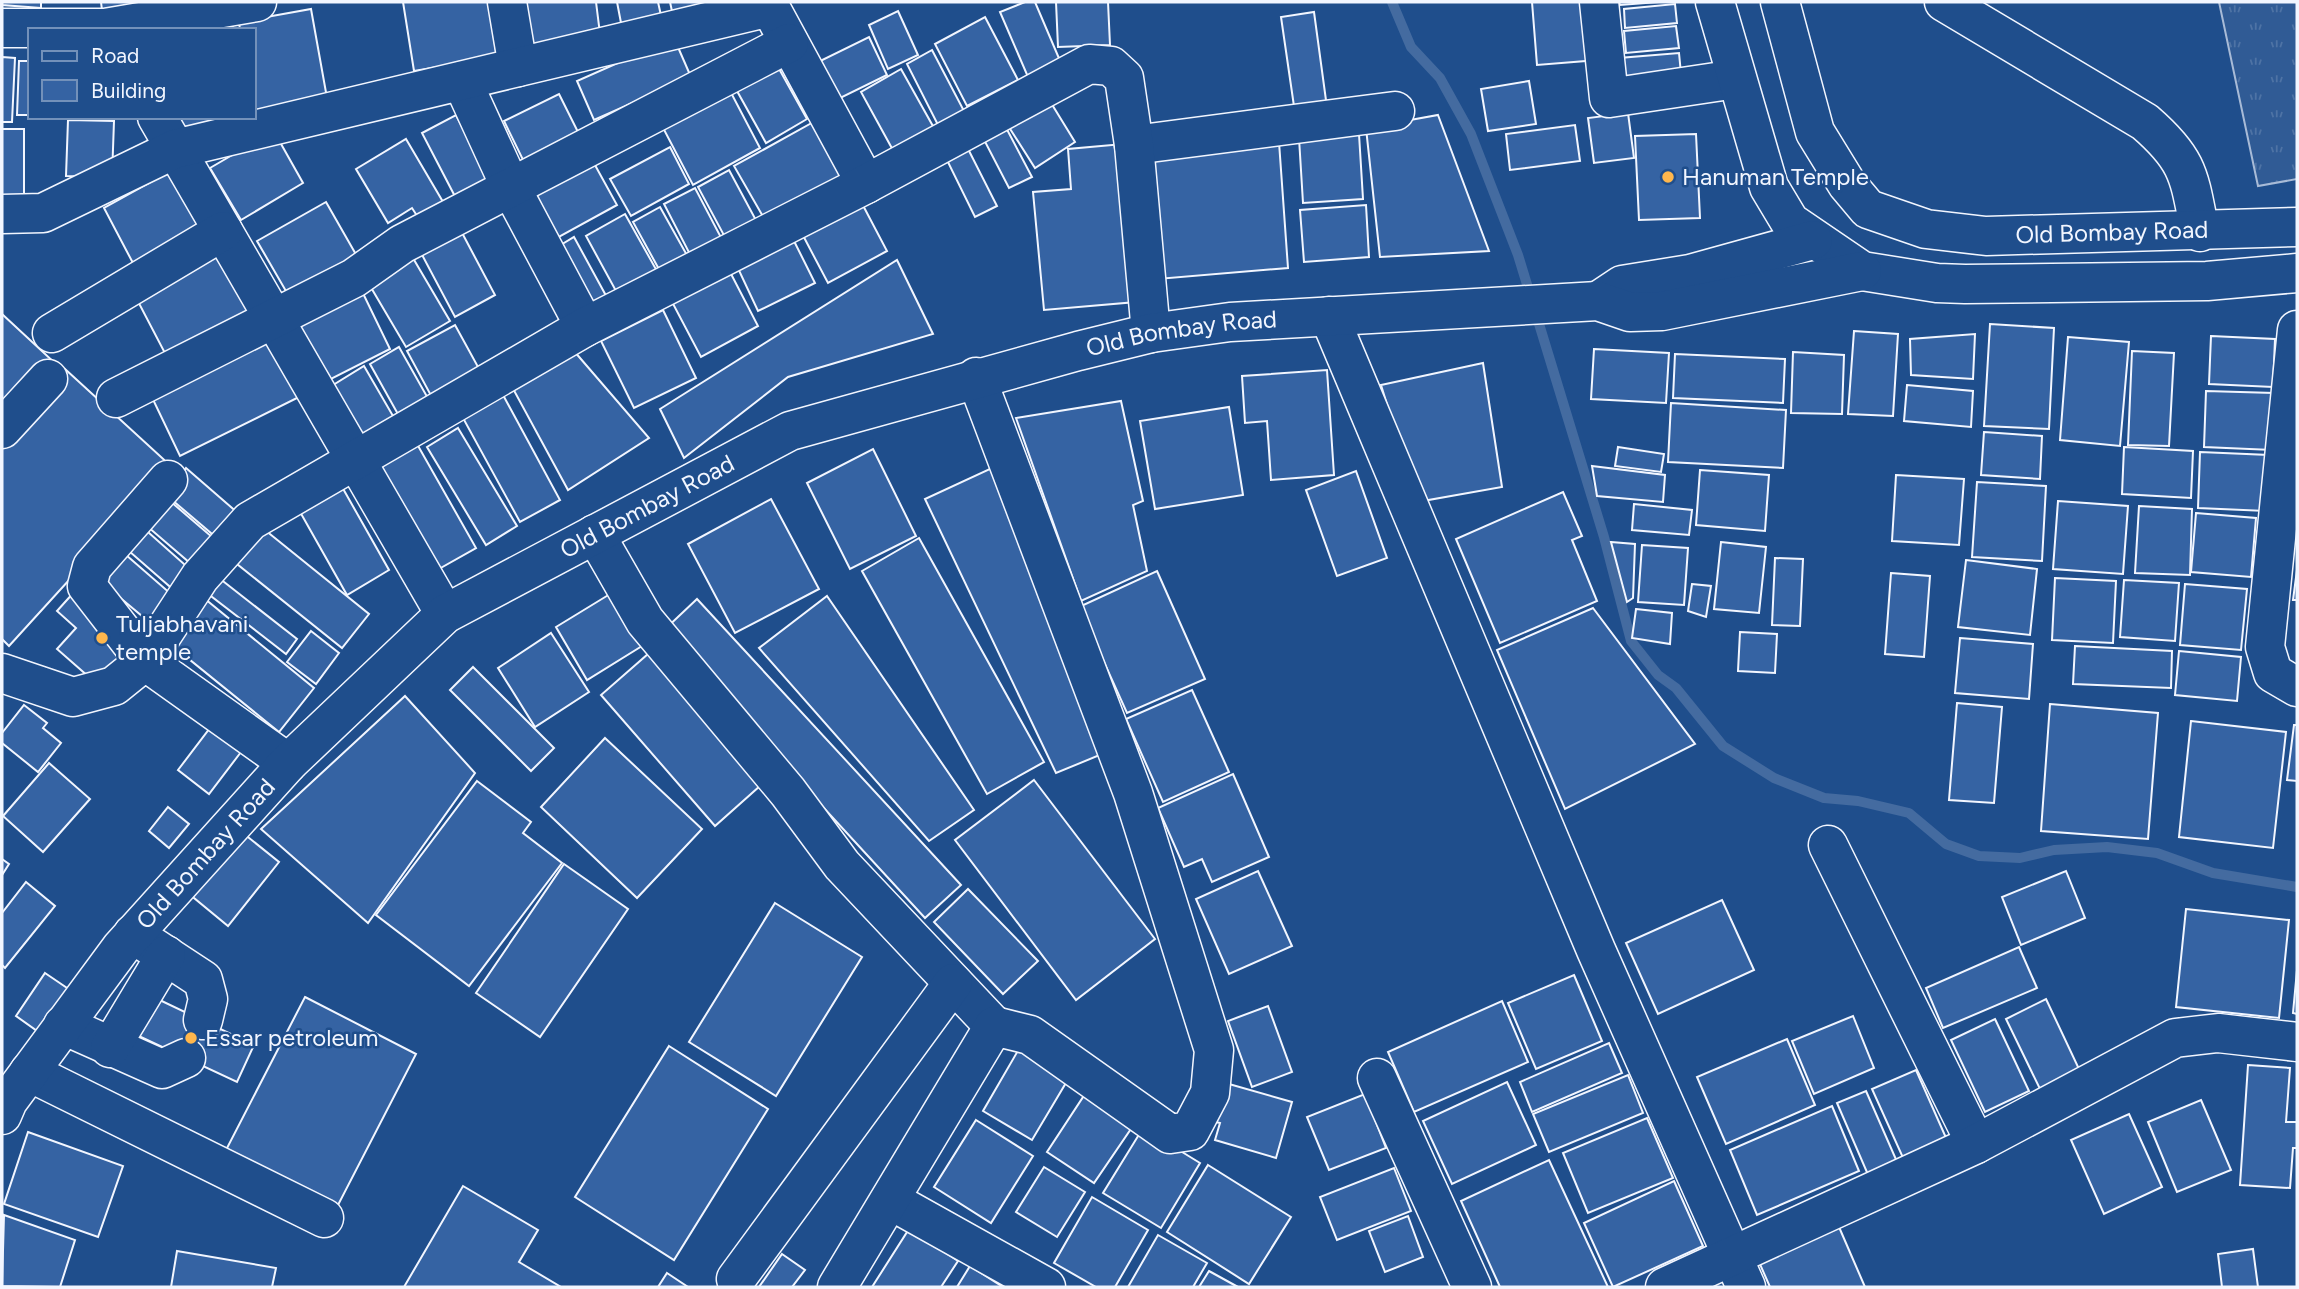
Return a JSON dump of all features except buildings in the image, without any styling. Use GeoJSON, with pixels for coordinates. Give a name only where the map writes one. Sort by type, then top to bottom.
{"type":"FeatureCollection","features":[{"type":"Feature","properties":{"kind":"street"},"geometry":{"type":"LineString","coordinates":[[2,28],[257,2]]}},
{"type":"Feature","properties":{"kind":"street"},"geometry":{"type":"LineString","coordinates":[[507,2],[518,67]]}},
{"type":"Feature","properties":{"kind":"street"},"geometry":{"type":"LineString","coordinates":[[1599,2],[1609,98],[1736,79]]}},
{"type":"Feature","properties":{"kind":"street"},"geometry":{"type":"LineString","coordinates":[[1715,2],[1769,187],[1790,222],[1861,271]]}},
{"type":"Feature","properties":{"kind":"street","name":"Old Bombay Road"},"geometry":{"type":"LineString","coordinates":[[1780,2],[1815,132],[1847,184],[1868,209],[1926,229],[1986,236],[2297,228]]}},
{"type":"Feature","properties":{"kind":"street"},"geometry":{"type":"LineString","coordinates":[[1944,2],[2145,122],[2168,142],[2188,171],[2200,232]]}},
{"type":"Feature","properties":{"kind":"street"},"geometry":{"type":"LineString","coordinates":[[256,117],[462,80],[770,7],[866,184]]}},
{"type":"Feature","properties":{"kind":"street"},"geometry":{"type":"LineString","coordinates":[[116,398],[354,278],[402,244],[789,43]]}},
{"type":"Feature","properties":{"kind":"street"},"geometry":{"type":"LineString","coordinates":[[2,673],[73,697],[114,686],[145,661],[200,578],[250,521],[585,327],[866,184],[1089,64],[1111,66],[1124,78],[1134,145],[1151,333]]}},
{"type":"Feature","properties":{"kind":"street"},"geometry":{"type":"LineString","coordinates":[[462,80],[511,188],[585,327]]}},
{"type":"Feature","properties":{"kind":"street"},"geometry":{"type":"LineString","coordinates":[[1134,145],[1395,111]]}},
{"type":"Feature","properties":{"kind":"street"},"geometry":{"type":"LineString","coordinates":[[2,214],[43,213],[166,133],[244,119]]}},
{"type":"Feature","properties":{"kind":"street"},"geometry":{"type":"LineString","coordinates":[[166,133],[445,614]]}},
{"type":"Feature","properties":{"kind":"street"},"geometry":{"type":"LineString","coordinates":[[52,333],[223,231]]}},
{"type":"Feature","properties":{"kind":"street"},"geometry":{"type":"LineString","coordinates":[[1579,302],[1622,285],[1690,274],[1813,240]]}},
{"type":"Feature","properties":{"kind":"street"},"geometry":{"type":"LineString","coordinates":[[1579,302],[1630,312],[1662,311],[1861,271]]}},
{"type":"Feature","properties":{"kind":"street","name":"Old Bombay Road"},"geometry":{"type":"LineString","coordinates":[[1861,271],[1937,283],[2207,281],[2297,273]]}},
{"type":"Feature","properties":{"kind":"street","name":"Old Bombay Road"},"geometry":{"type":"LineString","coordinates":[[2,1115],[8,1101],[133,934],[288,763],[445,614],[790,430],[976,377],[1151,333],[1230,322],[1579,302]]}},
{"type":"Feature","properties":{"kind":"street"},"geometry":{"type":"LineString","coordinates":[[1329,316],[1596,950],[1739,1272]]}},
{"type":"Feature","properties":{"kind":"street"},"geometry":{"type":"LineString","coordinates":[[2297,330],[2265,647],[2273,673],[2297,687]]}},
{"type":"Feature","properties":{"kind":"street"},"geometry":{"type":"LineString","coordinates":[[595,534],[645,621],[788,792],[842,865],[994,1026],[1030,1035],[1170,1134],[1190,1131],[1210,1093],[1214,1049],[1133,793],[976,377]]}},
{"type":"Feature","properties":{"kind":"street"},"geometry":{"type":"LineString","coordinates":[[2,429],[48,379]]}},
{"type":"Feature","properties":{"kind":"street"},"geometry":{"type":"LineString","coordinates":[[168,480],[92,567],[86,580],[87,586],[145,661],[288,763]]}},
{"type":"Feature","properties":{"kind":"street"},"geometry":{"type":"LineString","coordinates":[[1828,845],[1976,1144]]}},
{"type":"Feature","properties":{"kind":"street"},"geometry":{"type":"LineString","coordinates":[[133,934],[203,980],[208,999],[203,1020]]}},
{"type":"Feature","properties":{"kind":"street"},"geometry":{"type":"LineString","coordinates":[[110,1048],[166,956]]}},
{"type":"Feature","properties":{"kind":"street"},"geometry":{"type":"LineString","coordinates":[[736,1279],[953,983]]}},
{"type":"Feature","properties":{"kind":"street"},"geometry":{"type":"LineString","coordinates":[[63,1026],[162,1069],[186,1058]]}},
{"type":"Feature","properties":{"kind":"street"},"geometry":{"type":"LineString","coordinates":[[837,1287],[994,1026]]}},
{"type":"Feature","properties":{"kind":"street"},"geometry":{"type":"LineString","coordinates":[[1665,1287],[1739,1272],[2175,1038],[2218,1033],[2297,1042]]}},
{"type":"Feature","properties":{"kind":"street"},"geometry":{"type":"LineString","coordinates":[[29,1072],[324,1218]]}},
{"type":"Feature","properties":{"kind":"street"},"geometry":{"type":"LineString","coordinates":[[1377,1078],[1472,1287]]}},
{"type":"Feature","properties":{"kind":"street"},"geometry":{"type":"LineString","coordinates":[[890,1200],[1046,1287]]}},
{"type":"Feature","properties":{"kind":"green space"},"geometry":{"type":"Polygon","coordinates":[[[2219,2],[2297,2],[2297,179],[2258,186],[2219,2]]]}},
{"type":"Feature","properties":{"kind":"waterway"},"geometry":{"type":"LineString","coordinates":[[1392,2],[1411,47],[1440,78],[1471,134],[1518,255],[1604,537],[1631,641],[1658,675],[1676,688],[1723,746],[1774,778],[1824,798],[1858,801],[1909,813],[1946,844],[1979,856],[2020,858],[2054,850],[2107,847],[2157,853],[2213,873],[2297,887]]}},
{"type":"Feature","properties":{"kind":"place","name":"Hanuman Temple"},"geometry":{"type":"Point","coordinates":[1668,177]}},
{"type":"Feature","properties":{"kind":"place","name":"Tuljabhavani temple"},"geometry":{"type":"Point","coordinates":[102,638]}},
{"type":"Feature","properties":{"kind":"place","name":"Essar petroleum"},"geometry":{"type":"Point","coordinates":[191,1038]}}]}
